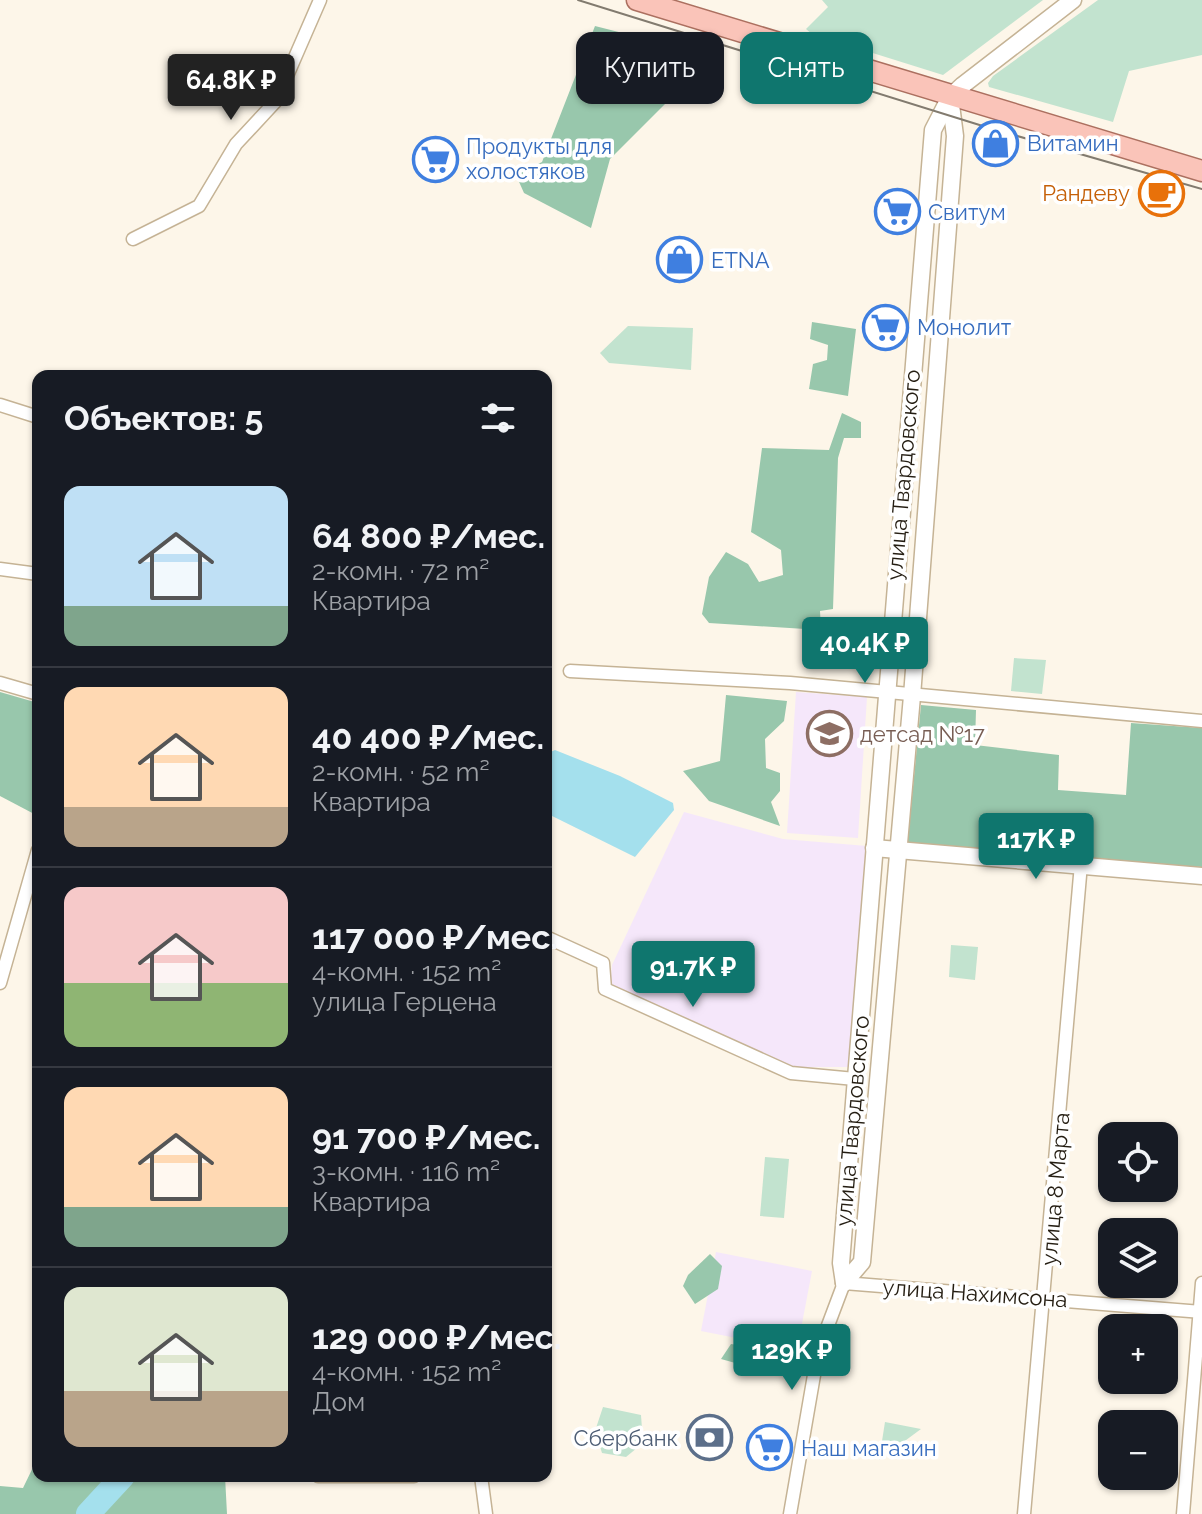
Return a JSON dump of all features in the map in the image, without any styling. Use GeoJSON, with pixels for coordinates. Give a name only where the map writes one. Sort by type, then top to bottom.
{"type":"FeatureCollection","features":[{"type":"Feature","properties":{"kind":"main road"},"geometry":{"type":"LineString","coordinates":[[637,0],[1202,171]]}},
{"type":"Feature","properties":{"kind":"street"},"geometry":{"type":"LineString","coordinates":[[133,239],[199,206],[236,144],[276,101],[320,0]]}},
{"type":"Feature","properties":{"kind":"street"},"geometry":{"type":"LineString","coordinates":[[950,97],[1073,0]]}},
{"type":"Feature","properties":{"kind":"street","name":"улица Твардовского"},"geometry":{"type":"LineString","coordinates":[[844,1283],[841,1263],[855,1079],[933,130],[950,97]]}},
{"type":"Feature","properties":{"kind":"street","name":"улица Твардовского"},"geometry":{"type":"LineString","coordinates":[[790,1514],[818,1352],[844,1283],[862,1262],[912,696],[955,136],[950,97]]}},
{"type":"Feature","properties":{"kind":"street"},"geometry":{"type":"LineString","coordinates":[[0,405],[32,415]]}},
{"type":"Feature","properties":{"kind":"street"},"geometry":{"type":"LineString","coordinates":[[906,437],[930,441]]}},
{"type":"Feature","properties":{"kind":"street"},"geometry":{"type":"LineString","coordinates":[[0,569],[32,573]]}},
{"type":"Feature","properties":{"kind":"street"},"geometry":{"type":"LineString","coordinates":[[570,671],[885,691],[912,696],[1202,721]]}},
{"type":"Feature","properties":{"kind":"street"},"geometry":{"type":"LineString","coordinates":[[0,683],[32,692]]}},
{"type":"Feature","properties":{"kind":"street"},"geometry":{"type":"LineString","coordinates":[[874,848],[1202,876]]}},
{"type":"Feature","properties":{"kind":"street","name":"улица 8 Марта"},"geometry":{"type":"LineString","coordinates":[[1024,1514],[1046,1298],[1081,864]]}},
{"type":"Feature","properties":{"kind":"street"},"geometry":{"type":"LineString","coordinates":[[0,983],[32,871]]}},
{"type":"Feature","properties":{"kind":"street"},"geometry":{"type":"LineString","coordinates":[[552,940],[603,963],[605,989],[791,1073],[855,1079]]}},
{"type":"Feature","properties":{"kind":"street","name":"улица Нахимсона"},"geometry":{"type":"LineString","coordinates":[[844,1283],[1201,1312]]}},
{"type":"Feature","properties":{"kind":"street"},"geometry":{"type":"LineString","coordinates":[[1183,1514],[1202,1283]]}},
{"type":"Feature","properties":{"kind":"street"},"geometry":{"type":"LineString","coordinates":[[482,1482],[486,1514]]}},
{"type":"Feature","properties":{"kind":"shaded area","name":"детсад №17"},"geometry":{"type":"Polygon","coordinates":[[[796,692],[867,697],[858,838],[787,833],[796,692]]]}},
{"type":"Feature","properties":{"kind":"shaded area"},"geometry":{"type":"Polygon","coordinates":[[[684,812],[783,839],[867,846],[848,1067],[794,1067],[610,986],[612,965],[684,812]]]}},
{"type":"Feature","properties":{"kind":"shaded area"},"geometry":{"type":"Polygon","coordinates":[[[716,1252],[812,1271],[797,1350],[701,1331],[716,1252]]]}},
{"type":"Feature","properties":{"kind":"green space"},"geometry":{"type":"Polygon","coordinates":[[[822,0],[1043,0],[943,75],[873,53],[873,32],[810,32],[806,29],[828,7],[822,0]]]}},
{"type":"Feature","properties":{"kind":"green space"},"geometry":{"type":"Polygon","coordinates":[[[1098,0],[1202,0],[1202,55],[1129,71],[1113,122],[989,87],[993,76],[1098,0]]]}},
{"type":"Feature","properties":{"kind":"green space"},"geometry":{"type":"Polygon","coordinates":[[[595,26],[619,32],[593,32],[595,26]]]}},
{"type":"Feature","properties":{"kind":"green space"},"geometry":{"type":"Polygon","coordinates":[[[576,75],[576,104],[665,104],[610,159],[591,228],[524,193],[516,175],[542,162],[576,75]]]}},
{"type":"Feature","properties":{"kind":"green space"},"geometry":{"type":"Polygon","coordinates":[[[812,322],[856,329],[848,396],[809,389],[813,364],[827,360],[828,345],[810,339],[812,322]]]}},
{"type":"Feature","properties":{"kind":"green space"},"geometry":{"type":"Polygon","coordinates":[[[628,326],[693,328],[691,370],[609,363],[600,353],[628,326]]]}},
{"type":"Feature","properties":{"kind":"green space"},"geometry":{"type":"Polygon","coordinates":[[[842,413],[861,422],[861,438],[844,438],[838,458],[833,609],[820,611],[821,630],[709,623],[702,614],[709,577],[726,552],[748,564],[759,582],[783,575],[781,550],[751,532],[762,448],[829,450],[842,413]]]}},
{"type":"Feature","properties":{"kind":"green space"},"geometry":{"type":"Polygon","coordinates":[[[1014,658],[1046,660],[1042,694],[1011,691],[1014,658]]]}},
{"type":"Feature","properties":{"kind":"green space"},"geometry":{"type":"Polygon","coordinates":[[[0,692],[32,701],[32,813],[0,796],[0,692]]]}},
{"type":"Feature","properties":{"kind":"green space"},"geometry":{"type":"Polygon","coordinates":[[[726,695],[787,701],[784,721],[765,739],[766,768],[780,773],[780,791],[771,802],[780,826],[709,801],[683,771],[720,761],[726,695]]]}},
{"type":"Feature","properties":{"kind":"green space"},"geometry":{"type":"Polygon","coordinates":[[[921,705],[976,710],[975,745],[1059,755],[1058,790],[1126,795],[1131,723],[1202,728],[1202,867],[907,848],[921,705]]]}},
{"type":"Feature","properties":{"kind":"green space"},"geometry":{"type":"Polygon","coordinates":[[[951,945],[978,947],[975,980],[949,977],[951,945]]]}},
{"type":"Feature","properties":{"kind":"green space"},"geometry":{"type":"Polygon","coordinates":[[[765,1157],[789,1159],[784,1218],[760,1216],[765,1157]]]}},
{"type":"Feature","properties":{"kind":"green space"},"geometry":{"type":"Polygon","coordinates":[[[710,1254],[722,1266],[718,1289],[695,1304],[683,1286],[688,1275],[710,1254]]]}},
{"type":"Feature","properties":{"kind":"green space"},"geometry":{"type":"Polygon","coordinates":[[[731,1344],[783,1352],[786,1359],[757,1354],[746,1366],[721,1359],[731,1344]]]}},
{"type":"Feature","properties":{"kind":"green space"},"geometry":{"type":"Polygon","coordinates":[[[603,1407],[641,1415],[643,1443],[626,1457],[602,1453],[595,1431],[603,1407]]]}},
{"type":"Feature","properties":{"kind":"green space"},"geometry":{"type":"Polygon","coordinates":[[[885,1422],[921,1429],[879,1460],[885,1422]]]}},
{"type":"Feature","properties":{"kind":"green space"},"geometry":{"type":"Polygon","coordinates":[[[32,1469],[32,1482],[225,1482],[227,1514],[0,1514],[0,1486],[23,1488],[32,1469]]]}},
{"type":"Feature","properties":{"kind":"water"},"geometry":{"type":"Polygon","coordinates":[[[552,751],[620,776],[673,803],[674,810],[635,857],[552,816],[552,751]]]}},
{"type":"Feature","properties":{"kind":"waterway"},"geometry":{"type":"LineString","coordinates":[[88,1514],[117,1482]]}},
{"type":"Feature","properties":{"kind":"tram line"},"geometry":{"type":"LineString","coordinates":[[578,0],[986,127],[1202,189]]}},
{"type":"Feature","properties":{"kind":"place","name":"Витамин"},"geometry":{"type":"Point","coordinates":[996,143]}},
{"type":"Feature","properties":{"kind":"place","name":"Продукты для холостяков"},"geometry":{"type":"Point","coordinates":[435,159]}},
{"type":"Feature","properties":{"kind":"place","name":"Рандеву"},"geometry":{"type":"Point","coordinates":[1161,193]}},
{"type":"Feature","properties":{"kind":"place","name":"Свитум"},"geometry":{"type":"Point","coordinates":[897,212]}},
{"type":"Feature","properties":{"kind":"place","name":"ETNA"},"geometry":{"type":"Point","coordinates":[680,260]}},
{"type":"Feature","properties":{"kind":"place","name":"Монолит"},"geometry":{"type":"Point","coordinates":[886,327]}},
{"type":"Feature","properties":{"kind":"place","name":"детсад №17"},"geometry":{"type":"Point","coordinates":[829,734]}},
{"type":"Feature","properties":{"kind":"place","name":"Сбербанк"},"geometry":{"type":"Point","coordinates":[709,1438]}},
{"type":"Feature","properties":{"kind":"place","name":"Наш магазин"},"geometry":{"type":"Point","coordinates":[770,1448]}}]}
